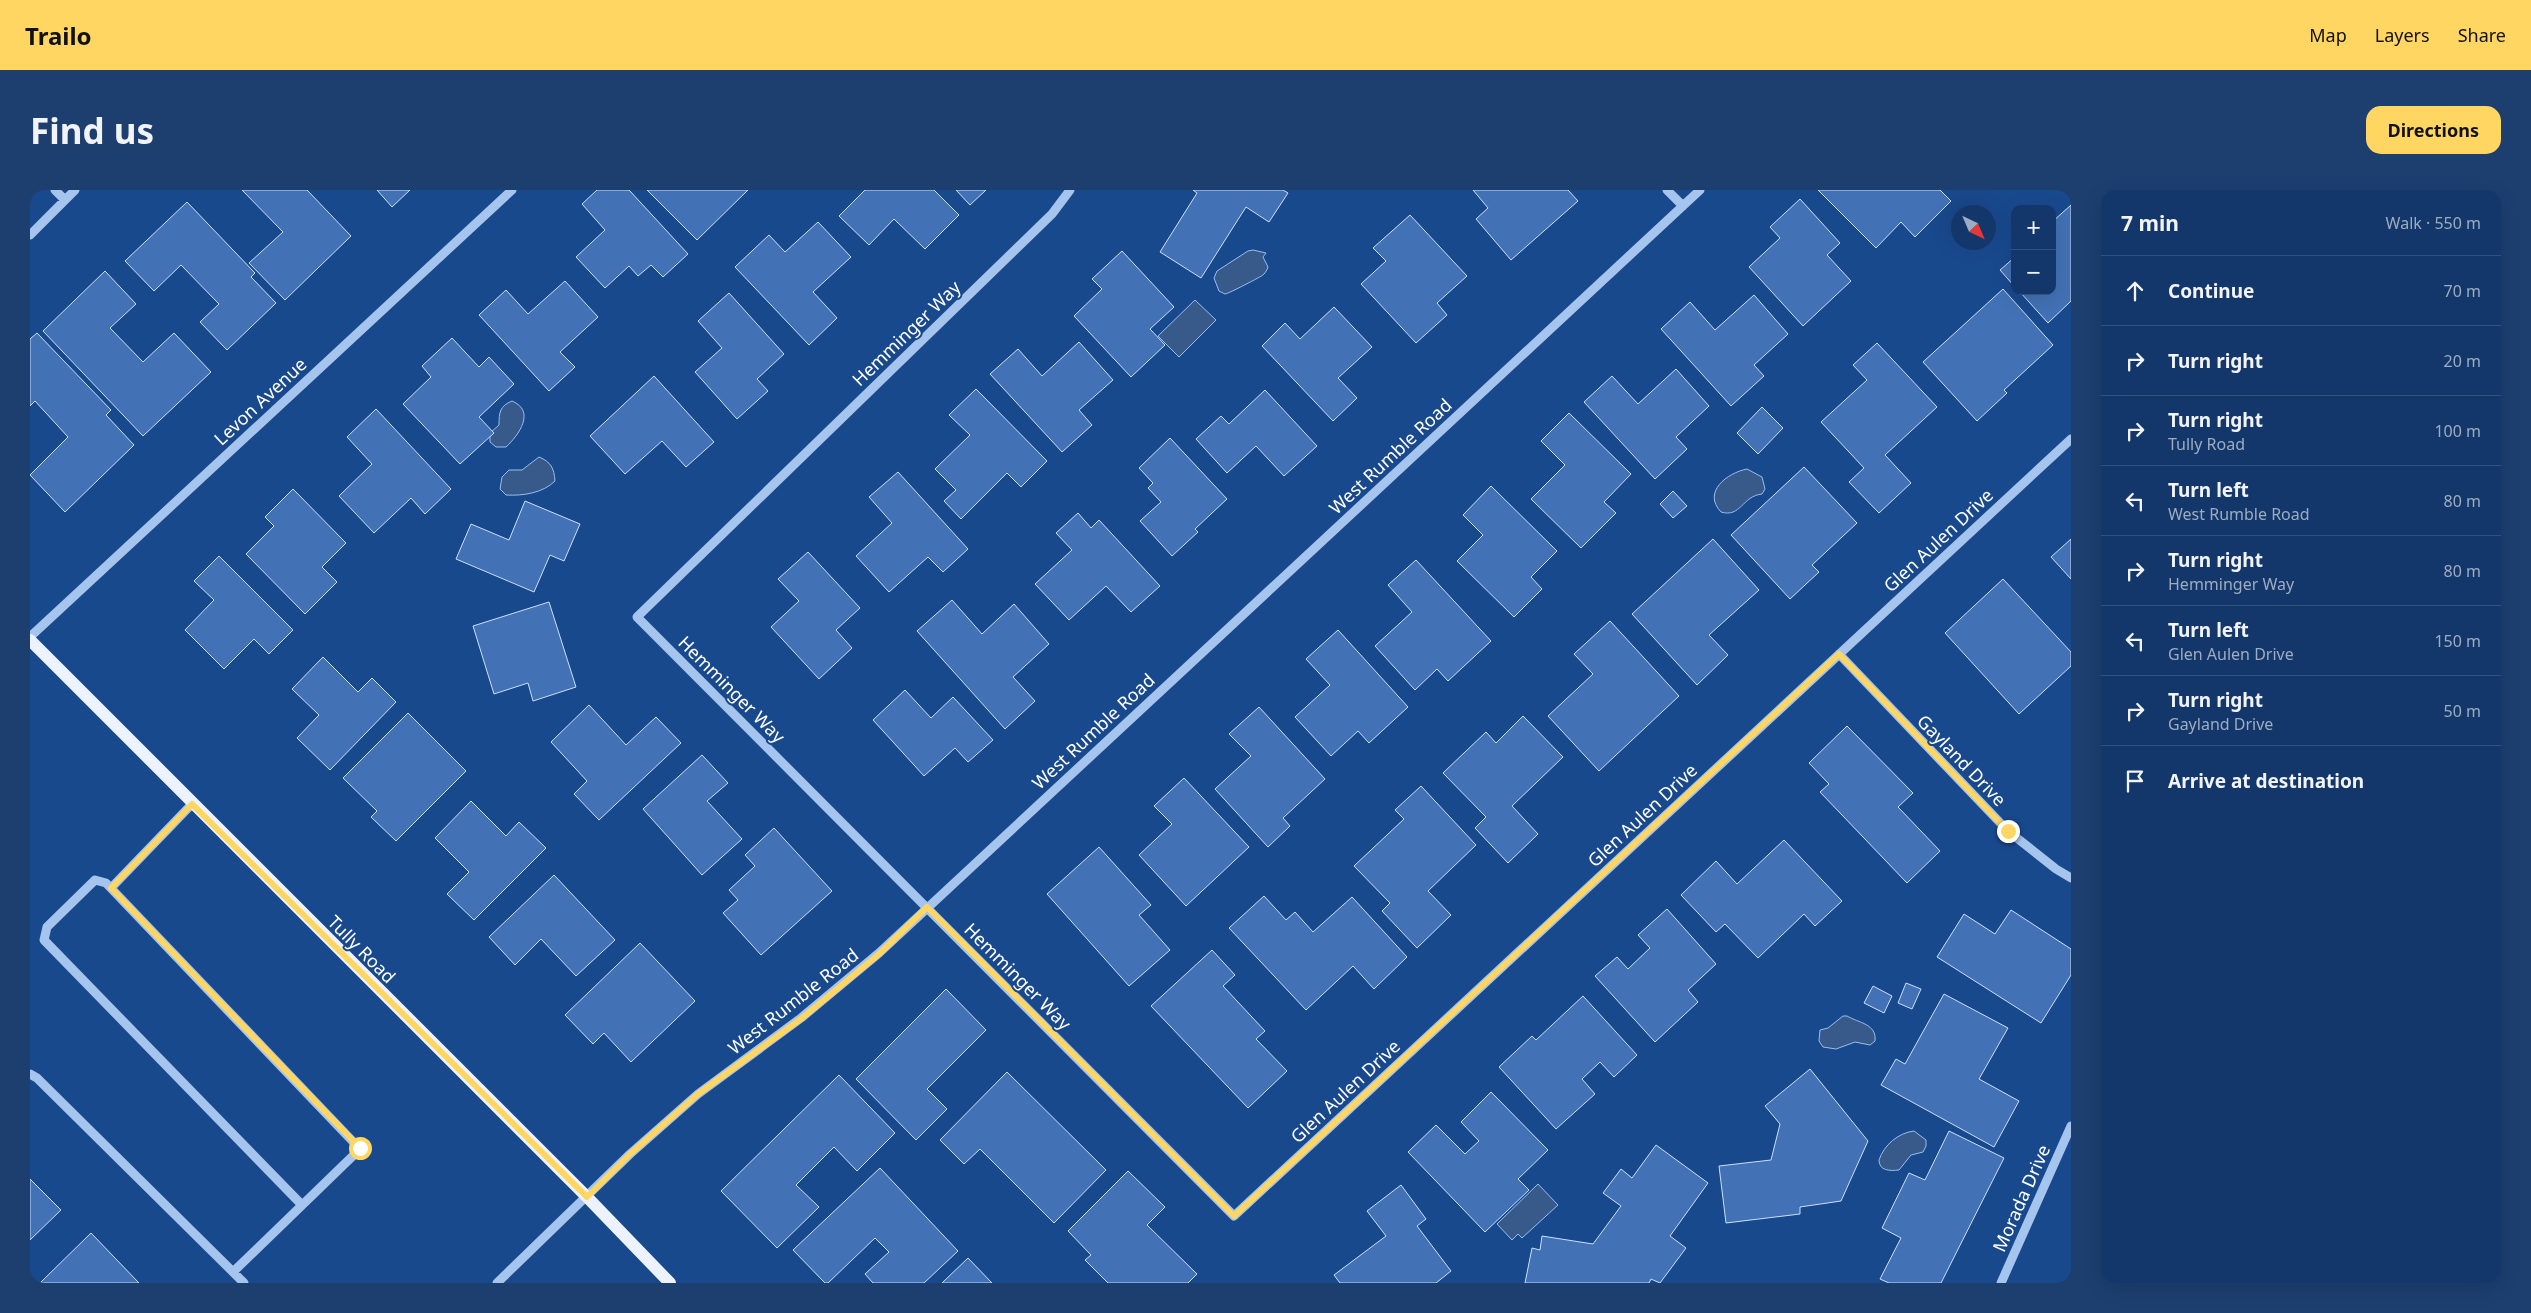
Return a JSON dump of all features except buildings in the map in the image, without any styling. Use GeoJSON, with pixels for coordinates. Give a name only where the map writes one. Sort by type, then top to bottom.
{"type":"FeatureCollection","features":[{"type":"Feature","properties":{"kind":"main road","name":"Tully Road"},"geometry":{"type":"LineString","coordinates":[[30,639],[192,804],[587,1197],[670,1283]]}},
{"type":"Feature","properties":{"kind":"street"},"geometry":{"type":"LineString","coordinates":[[55,190],[65,200]]}},
{"type":"Feature","properties":{"kind":"street"},"geometry":{"type":"LineString","coordinates":[[30,235],[75,190]]}},
{"type":"Feature","properties":{"kind":"street","name":"Levon Avenue"},"geometry":{"type":"LineString","coordinates":[[30,639],[512,190]]}},
{"type":"Feature","properties":{"kind":"street","name":"Hemminger Way"},"geometry":{"type":"LineString","coordinates":[[1070,190],[1052,214],[637,617],[1234,1216]]}},
{"type":"Feature","properties":{"kind":"street"},"geometry":{"type":"LineString","coordinates":[[1667,190],[1683,206]]}},
{"type":"Feature","properties":{"kind":"street","name":"West Rumble Road"},"geometry":{"type":"LineString","coordinates":[[497,1283],[630,1154],[698,1094],[802,1018],[879,954],[927,907],[1700,190]]}},
{"type":"Feature","properties":{"kind":"street","name":"Glen Aulen Drive"},"geometry":{"type":"LineString","coordinates":[[1234,1216],[2071,439]]}},
{"type":"Feature","properties":{"kind":"street","name":"Gayland Drive"},"geometry":{"type":"LineString","coordinates":[[1839,654],[2008,831],[2056,869],[2071,878]]}},
{"type":"Feature","properties":{"kind":"street"},"geometry":{"type":"LineString","coordinates":[[111,888],[192,804]]}},
{"type":"Feature","properties":{"kind":"street"},"geometry":{"type":"LineString","coordinates":[[233,1272],[302,1205],[360,1148],[111,888],[106,883],[95,880],[47,927],[44,940],[302,1205]]}},
{"type":"Feature","properties":{"kind":"street"},"geometry":{"type":"LineString","coordinates":[[30,1074],[37,1078],[244,1283]]}},
{"type":"Feature","properties":{"kind":"street","name":"Morada Drive"},"geometry":{"type":"LineString","coordinates":[[2001,1283],[2071,1126]]}},
{"type":"Feature","properties":{"kind":"water"},"geometry":{"type":"Polygon","coordinates":[[[1253,250],[1266,253],[1263,257],[1268,267],[1265,273],[1225,294],[1219,291],[1214,278],[1217,271],[1248,251],[1253,250]]]}},
{"type":"Feature","properties":{"kind":"water"},"geometry":{"type":"Polygon","coordinates":[[[1195,300],[1216,320],[1179,357],[1158,336],[1195,300]]]}},
{"type":"Feature","properties":{"kind":"water"},"geometry":{"type":"Polygon","coordinates":[[[512,401],[519,405],[523,411],[523,423],[516,436],[506,447],[496,447],[490,442],[490,433],[499,425],[500,413],[503,407],[512,401]]]}},
{"type":"Feature","properties":{"kind":"water"},"geometry":{"type":"Polygon","coordinates":[[[539,457],[549,463],[553,469],[555,481],[539,491],[519,495],[506,495],[500,489],[502,477],[509,470],[522,470],[539,457]]]}},
{"type":"Feature","properties":{"kind":"water"},"geometry":{"type":"Polygon","coordinates":[[[1747,469],[1762,477],[1765,489],[1762,494],[1750,498],[1733,512],[1721,512],[1716,505],[1714,497],[1719,484],[1739,471],[1747,469]]]}},
{"type":"Feature","properties":{"kind":"water"},"geometry":{"type":"Polygon","coordinates":[[[1843,1016],[1847,1016],[1870,1027],[1875,1035],[1875,1041],[1870,1045],[1855,1042],[1836,1049],[1823,1047],[1819,1041],[1820,1030],[1828,1028],[1843,1016]]]}},
{"type":"Feature","properties":{"kind":"water"},"geometry":{"type":"Polygon","coordinates":[[[1914,1131],[1926,1140],[1923,1152],[1911,1155],[1899,1170],[1883,1168],[1879,1164],[1879,1160],[1884,1149],[1902,1134],[1914,1131]]]}},
{"type":"Feature","properties":{"kind":"water"},"geometry":{"type":"Polygon","coordinates":[[[1538,1184],[1558,1205],[1522,1238],[1518,1234],[1512,1240],[1497,1224],[1538,1184]]]}},
{"type":"Feature","properties":{"kind":"route"},"geometry":{"type":"LineString","coordinates":[[360,1148],[111,888],[192,804],[587,1197],[630,1154],[698,1094],[802,1018],[879,954],[927,907],[1234,1216],[1839,654],[2008,831]]}}]}
